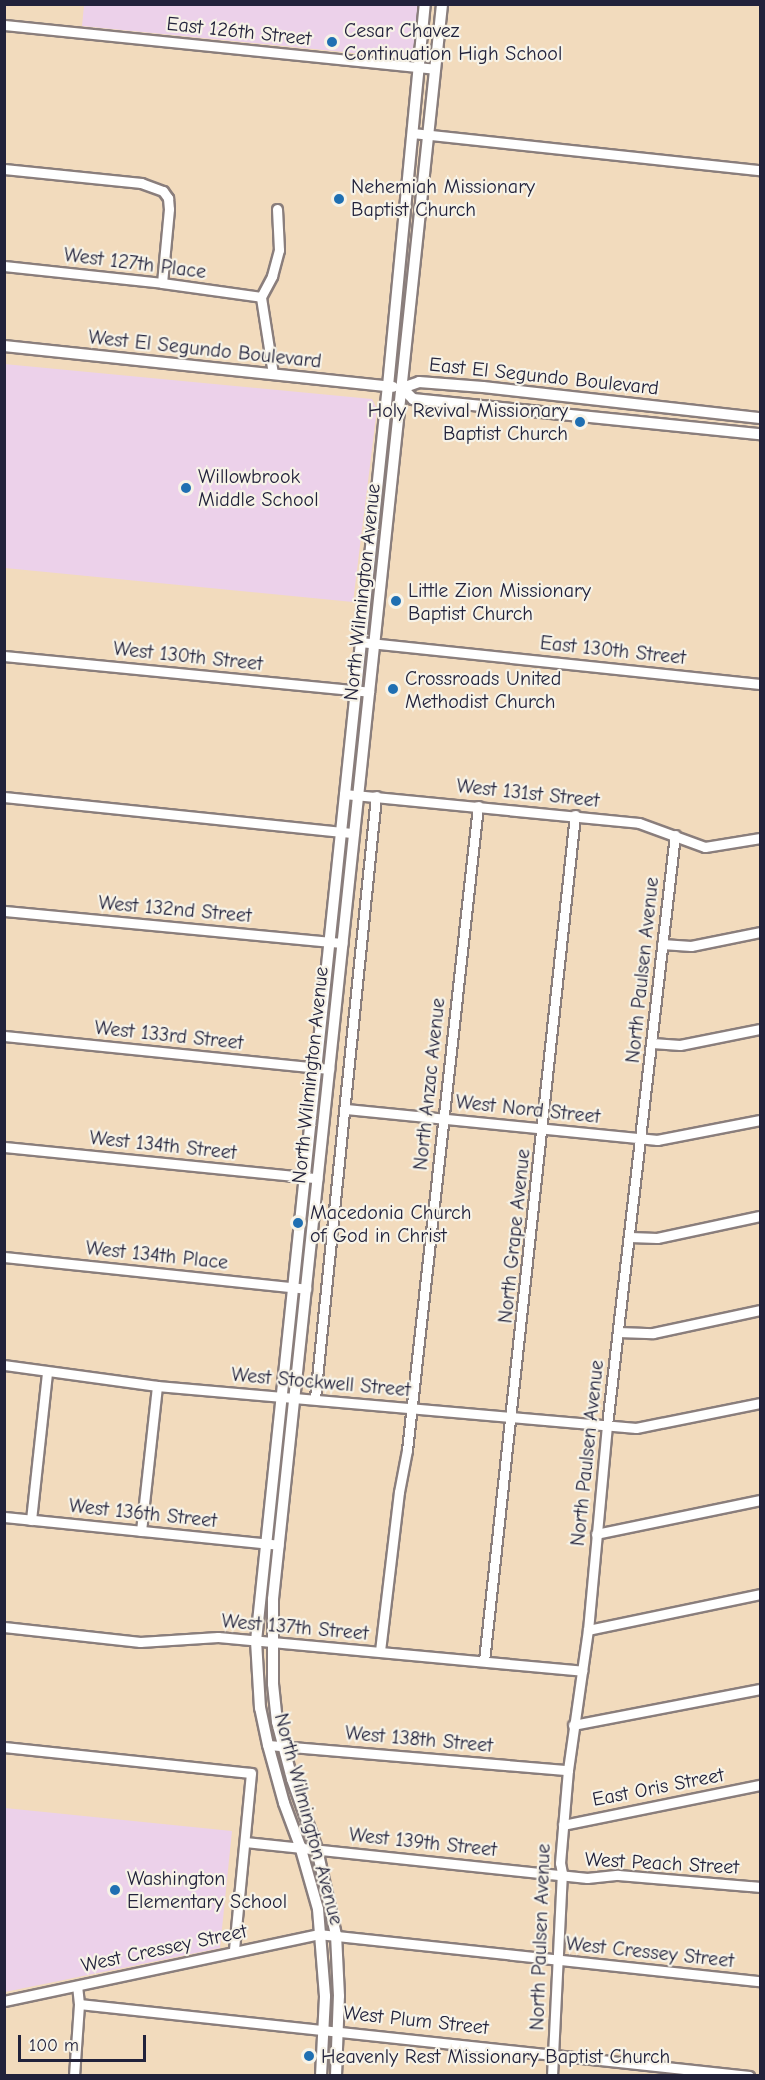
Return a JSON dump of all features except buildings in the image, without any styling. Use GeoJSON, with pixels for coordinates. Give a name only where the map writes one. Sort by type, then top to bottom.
{"type":"FeatureCollection","features":[{"type":"Feature","properties":{"kind":"main road","name":"North Wilmington Avenue"},"geometry":{"type":"LineString","coordinates":[[321,2076],[325,1996],[322,1935],[318,1909],[268,1745],[260,1708],[256,1641],[264,1543],[314,1067],[388,388],[425,4]]}},
{"type":"Feature","properties":{"kind":"main road","name":"North Wilmington Avenue"},"geometry":{"type":"LineString","coordinates":[[336,2076],[338,2030],[336,1935],[317,1849],[282,1744],[273,1684],[271,1642],[317,1178],[442,4]]}},
{"type":"Feature","properties":{"kind":"main road","name":"West El Segundo Boulevard"},"geometry":{"type":"LineString","coordinates":[[4,346],[402,388]]}},
{"type":"Feature","properties":{"kind":"main road","name":"East El Segundo Boulevard"},"geometry":{"type":"LineString","coordinates":[[760,418],[483,387],[417,382],[402,388],[413,399],[760,434]]}},
{"type":"Feature","properties":{"kind":"street","name":"East 126th Street"},"geometry":{"type":"LineString","coordinates":[[4,25],[435,69]]}},
{"type":"Feature","properties":{"kind":"street"},"geometry":{"type":"LineString","coordinates":[[412,133],[760,170]]}},
{"type":"Feature","properties":{"kind":"street"},"geometry":{"type":"LineString","coordinates":[[4,169],[141,183],[163,191],[168,198],[169,215],[162,283]]}},
{"type":"Feature","properties":{"kind":"street"},"geometry":{"type":"LineString","coordinates":[[273,374],[261,297],[272,276],[279,250],[277,209]]}},
{"type":"Feature","properties":{"kind":"street","name":"West 127th Place"},"geometry":{"type":"LineString","coordinates":[[4,266],[162,283],[261,297]]}},
{"type":"Feature","properties":{"kind":"street"},"geometry":{"type":"LineString","coordinates":[[360,642],[374,643]]}},
{"type":"Feature","properties":{"kind":"street","name":"East 130th Street"},"geometry":{"type":"LineString","coordinates":[[374,643],[760,684]]}},
{"type":"Feature","properties":{"kind":"street","name":"West 130th Street"},"geometry":{"type":"LineString","coordinates":[[4,656],[369,692]]}},
{"type":"Feature","properties":{"kind":"street","name":"West 131st Street"},"geometry":{"type":"LineString","coordinates":[[344,794],[639,823],[705,848],[760,838]]}},
{"type":"Feature","properties":{"kind":"street"},"geometry":{"type":"LineString","coordinates":[[315,1398],[376,796]]}},
{"type":"Feature","properties":{"kind":"street"},"geometry":{"type":"LineString","coordinates":[[4,797],[354,833]]}},
{"type":"Feature","properties":{"kind":"street","name":"North Anzac Avenue"},"geometry":{"type":"LineString","coordinates":[[380,1652],[412,1408],[478,806]]}},
{"type":"Feature","properties":{"kind":"street","name":"North Grape Avenue"},"geometry":{"type":"LineString","coordinates":[[484,1661],[575,815]]}},
{"type":"Feature","properties":{"kind":"street","name":"North Paulsen Avenue"},"geometry":{"type":"LineString","coordinates":[[552,2076],[562,1873],[560,1863],[568,1770],[588,1630],[607,1425],[675,836]]}},
{"type":"Feature","properties":{"kind":"street","name":"West 132nd Street"},"geometry":{"type":"LineString","coordinates":[[4,911],[342,943]]}},
{"type":"Feature","properties":{"kind":"street"},"geometry":{"type":"LineString","coordinates":[[662,944],[691,946],[760,932]]}},
{"type":"Feature","properties":{"kind":"street"},"geometry":{"type":"LineString","coordinates":[[652,1043],[680,1045],[760,1029]]}},
{"type":"Feature","properties":{"kind":"street","name":"West 133rd Street"},"geometry":{"type":"LineString","coordinates":[[4,1036],[329,1069]]}},
{"type":"Feature","properties":{"kind":"street","name":"West Nord Street"},"geometry":{"type":"LineString","coordinates":[[346,1109],[641,1139],[670,1138],[760,1120]]}},
{"type":"Feature","properties":{"kind":"street","name":"West 134th Street"},"geometry":{"type":"LineString","coordinates":[[4,1147],[317,1178]]}},
{"type":"Feature","properties":{"kind":"street"},"geometry":{"type":"LineString","coordinates":[[630,1237],[657,1238],[760,1216]]}},
{"type":"Feature","properties":{"kind":"street","name":"West 134th Place"},"geometry":{"type":"LineString","coordinates":[[4,1257],[306,1289]]}},
{"type":"Feature","properties":{"kind":"street"},"geometry":{"type":"LineString","coordinates":[[618,1332],[653,1333],[760,1310]]}},
{"type":"Feature","properties":{"kind":"street","name":"West Stockwell Street"},"geometry":{"type":"LineString","coordinates":[[4,1365],[157,1386],[315,1398],[636,1428],[760,1403]]}},
{"type":"Feature","properties":{"kind":"street"},"geometry":{"type":"LineString","coordinates":[[31,1520],[47,1372]]}},
{"type":"Feature","properties":{"kind":"street"},"geometry":{"type":"LineString","coordinates":[[141,1531],[157,1386]]}},
{"type":"Feature","properties":{"kind":"street"},"geometry":{"type":"LineString","coordinates":[[596,1534],[760,1500]]}},
{"type":"Feature","properties":{"kind":"street","name":"West 136th Street"},"geometry":{"type":"LineString","coordinates":[[4,1517],[279,1545]]}},
{"type":"Feature","properties":{"kind":"street"},"geometry":{"type":"LineString","coordinates":[[588,1630],[760,1594]]}},
{"type":"Feature","properties":{"kind":"street","name":"West 137th Street"},"geometry":{"type":"LineString","coordinates":[[4,1627],[140,1642],[218,1637],[582,1671]]}},
{"type":"Feature","properties":{"kind":"street"},"geometry":{"type":"LineString","coordinates":[[573,1725],[609,1720],[760,1689]]}},
{"type":"Feature","properties":{"kind":"street","name":"West 138th Street"},"geometry":{"type":"LineString","coordinates":[[268,1745],[282,1744],[568,1770]]}},
{"type":"Feature","properties":{"kind":"street"},"geometry":{"type":"LineString","coordinates":[[4,1747],[251,1773],[234,1951]]}},
{"type":"Feature","properties":{"kind":"street","name":"East Oris Street"},"geometry":{"type":"LineString","coordinates":[[563,1825],[760,1785]]}},
{"type":"Feature","properties":{"kind":"street","name":"West 139th Street"},"geometry":{"type":"LineString","coordinates":[[245,1842],[562,1873]]}},
{"type":"Feature","properties":{"kind":"street","name":"West Peach Street"},"geometry":{"type":"LineString","coordinates":[[562,1873],[587,1878],[618,1875],[760,1887]]}},
{"type":"Feature","properties":{"kind":"street","name":"West Cressey Street"},"geometry":{"type":"LineString","coordinates":[[4,2001],[234,1951],[322,1935],[760,1981]]}},
{"type":"Feature","properties":{"kind":"street"},"geometry":{"type":"LineString","coordinates":[[74,2076],[79,2004],[77,1986]]}},
{"type":"Feature","properties":{"kind":"street","name":"West Plum Street"},"geometry":{"type":"LineString","coordinates":[[79,2004],[553,2052],[749,2076]]}},
{"type":"Feature","properties":{"kind":"shaded area","name":"Cesar Chavez Continuation High School"},"geometry":{"type":"Polygon","coordinates":[[[84,4],[420,5],[414,59],[82,26],[84,4]]]}},
{"type":"Feature","properties":{"kind":"shaded area","name":"Willowbrook Middle School"},"geometry":{"type":"Polygon","coordinates":[[[4,364],[372,399],[377,409],[353,602],[5,568],[4,364]]]}},
{"type":"Feature","properties":{"kind":"shaded area","name":"Washington Elementary School"},"geometry":{"type":"Polygon","coordinates":[[[5,1808],[232,1831],[220,1948],[5,1992],[5,1808]]]}},
{"type":"Feature","properties":{"kind":"place","name":"Cesar Chavez Continuation High School"},"geometry":{"type":"Point","coordinates":[332,42]}},
{"type":"Feature","properties":{"kind":"place","name":"Nehemiah Missionary Baptist Church"},"geometry":{"type":"Point","coordinates":[339,199]}},
{"type":"Feature","properties":{"kind":"place","name":"Holy Revival Missionary Baptist Church"},"geometry":{"type":"Point","coordinates":[580,422]}},
{"type":"Feature","properties":{"kind":"place","name":"Willowbrook Middle School"},"geometry":{"type":"Point","coordinates":[186,488]}},
{"type":"Feature","properties":{"kind":"place","name":"Little Zion Missionary Baptist Church"},"geometry":{"type":"Point","coordinates":[396,601]}},
{"type":"Feature","properties":{"kind":"place","name":"Crossroads United Methodist Church"},"geometry":{"type":"Point","coordinates":[393,689]}},
{"type":"Feature","properties":{"kind":"place","name":"Macedonia Church of God in Christ"},"geometry":{"type":"Point","coordinates":[298,1223]}},
{"type":"Feature","properties":{"kind":"place","name":"Washington Elementary School"},"geometry":{"type":"Point","coordinates":[115,1890]}},
{"type":"Feature","properties":{"kind":"place","name":"Heavenly Rest Missionary Baptist Church"},"geometry":{"type":"Point","coordinates":[309,2056]}}]}
